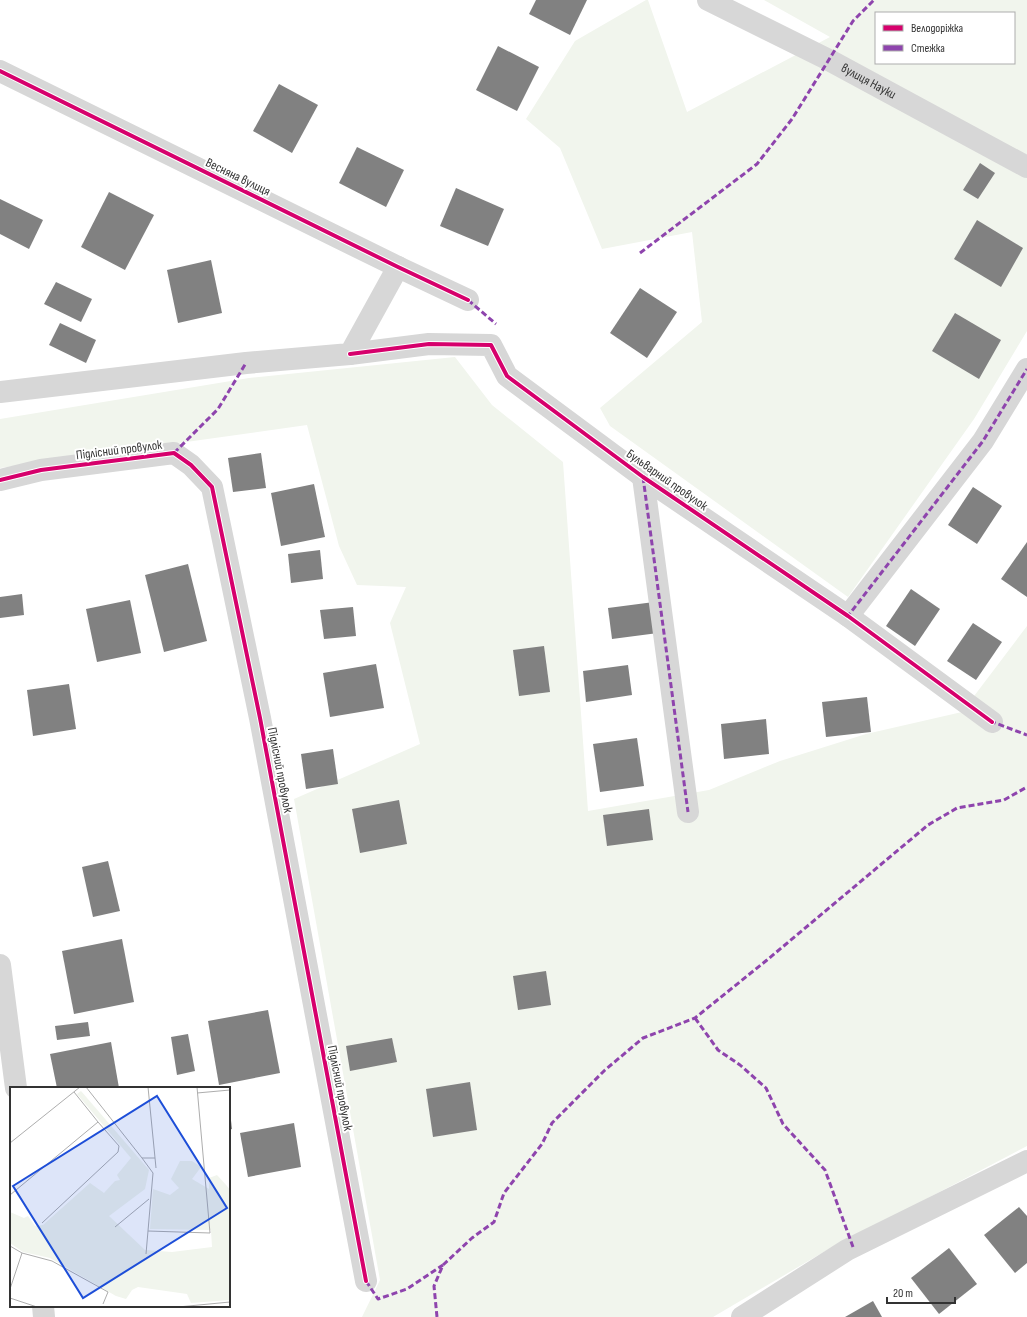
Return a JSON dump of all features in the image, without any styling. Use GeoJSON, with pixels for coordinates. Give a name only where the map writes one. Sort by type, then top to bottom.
{"type":"FeatureCollection","features":[{"type":"Feature","properties":{"kind":"street","name":"вулиця Науки"},"geometry":{"type":"LineString","coordinates":[[708,0],[830,60],[1027,167]]}},
{"type":"Feature","properties":{"kind":"street","name":"Весняна вулиця"},"geometry":{"type":"LineString","coordinates":[[0,71],[468,300]]}},
{"type":"Feature","properties":{"kind":"street"},"geometry":{"type":"LineString","coordinates":[[0,392],[246,363],[350,354],[398,267]]}},
{"type":"Feature","properties":{"kind":"street","name":"Бульварний провулок"},"geometry":{"type":"LineString","coordinates":[[350,354],[429,344],[491,345],[507,376],[643,477],[848,616],[992,722]]}},
{"type":"Feature","properties":{"kind":"street"},"geometry":{"type":"LineString","coordinates":[[848,616],[983,441],[1027,369]]}},
{"type":"Feature","properties":{"kind":"street","name":"Підлісний провулок"},"geometry":{"type":"LineString","coordinates":[[0,480],[41,470],[174,453],[191,465],[212,487],[260,718],[366,1281]]}},
{"type":"Feature","properties":{"kind":"street"},"geometry":{"type":"LineString","coordinates":[[643,477],[688,812]]}},
{"type":"Feature","properties":{"kind":"street"},"geometry":{"type":"LineString","coordinates":[[0,965],[16,1087]]}},
{"type":"Feature","properties":{"kind":"street"},"geometry":{"type":"LineString","coordinates":[[742,1317],[847,1250],[1027,1162]]}},
{"type":"Feature","properties":{"kind":"street"},"geometry":{"type":"LineString","coordinates":[[43,1307],[44,1317]]}},
{"type":"Feature","properties":{"kind":"shaded area"},"geometry":{"type":"Polygon","coordinates":[[[646,0],[648,0],[687,112],[830,37],[764,0],[1027,0],[1027,331],[974,419],[848,597],[610,426],[600,408],[702,322],[692,232],[602,249],[560,148],[526,119],[575,41],[646,0]]]}},
{"type":"Feature","properties":{"kind":"shaded area"},"geometry":{"type":"Polygon","coordinates":[[[455,357],[492,405],[563,462],[588,811],[709,790],[780,761],[866,734],[962,712],[1027,626],[1027,1146],[873,1227],[839,1243],[713,1317],[362,1317],[380,1280],[294,799],[420,744],[390,623],[406,587],[357,585],[339,546],[307,425],[0,468],[0,419],[249,378],[455,357]]]}},
{"type":"Feature","properties":{"kind":"building"},"geometry":{"type":"Polygon","coordinates":[[[536,0],[587,0],[570,35],[529,14],[536,0]]]}},
{"type":"Feature","properties":{"kind":"building"},"geometry":{"type":"Polygon","coordinates":[[[498,46],[539,67],[517,111],[476,90],[498,46]]]}},
{"type":"Feature","properties":{"kind":"building"},"geometry":{"type":"Polygon","coordinates":[[[279,84],[318,105],[292,153],[253,131],[279,84]]]}},
{"type":"Feature","properties":{"kind":"building"},"geometry":{"type":"Polygon","coordinates":[[[357,147],[404,170],[386,207],[339,183],[357,147]]]}},
{"type":"Feature","properties":{"kind":"building"},"geometry":{"type":"Polygon","coordinates":[[[980,163],[995,173],[978,199],[963,190],[980,163]]]}},
{"type":"Feature","properties":{"kind":"building"},"geometry":{"type":"Polygon","coordinates":[[[456,188],[504,209],[488,246],[440,226],[456,188]]]}},
{"type":"Feature","properties":{"kind":"building"},"geometry":{"type":"Polygon","coordinates":[[[109,192],[154,215],[125,270],[81,247],[109,192]]]}},
{"type":"Feature","properties":{"kind":"building"},"geometry":{"type":"Polygon","coordinates":[[[0,199],[43,220],[29,249],[0,234],[0,199]]]}},
{"type":"Feature","properties":{"kind":"building"},"geometry":{"type":"Polygon","coordinates":[[[977,220],[1023,248],[1001,287],[954,259],[977,220]]]}},
{"type":"Feature","properties":{"kind":"building"},"geometry":{"type":"Polygon","coordinates":[[[211,260],[222,313],[178,323],[167,270],[211,260]]]}},
{"type":"Feature","properties":{"kind":"building"},"geometry":{"type":"Polygon","coordinates":[[[56,282],[92,299],[81,322],[44,304],[56,282]]]}},
{"type":"Feature","properties":{"kind":"building"},"geometry":{"type":"Polygon","coordinates":[[[640,288],[677,312],[647,358],[610,333],[640,288]]]}},
{"type":"Feature","properties":{"kind":"building"},"geometry":{"type":"Polygon","coordinates":[[[955,313],[1001,340],[979,379],[932,351],[955,313]]]}},
{"type":"Feature","properties":{"kind":"building"},"geometry":{"type":"Polygon","coordinates":[[[60,323],[96,340],[86,363],[49,345],[60,323]]]}},
{"type":"Feature","properties":{"kind":"building"},"geometry":{"type":"Polygon","coordinates":[[[261,453],[266,488],[233,492],[228,458],[261,453]]]}},
{"type":"Feature","properties":{"kind":"building"},"geometry":{"type":"Polygon","coordinates":[[[314,484],[325,537],[281,546],[271,493],[314,484]]]}},
{"type":"Feature","properties":{"kind":"building"},"geometry":{"type":"Polygon","coordinates":[[[973,487],[1002,506],[977,544],[948,525],[973,487]]]}},
{"type":"Feature","properties":{"kind":"building"},"geometry":{"type":"Polygon","coordinates":[[[1027,542],[1027,597],[1001,579],[1027,542]]]}},
{"type":"Feature","properties":{"kind":"building"},"geometry":{"type":"Polygon","coordinates":[[[320,550],[323,579],[291,583],[288,554],[320,550]]]}},
{"type":"Feature","properties":{"kind":"building"},"geometry":{"type":"Polygon","coordinates":[[[188,564],[207,641],[164,652],[145,575],[188,564]]]}},
{"type":"Feature","properties":{"kind":"building"},"geometry":{"type":"Polygon","coordinates":[[[911,589],[940,609],[915,646],[886,626],[911,589]]]}},
{"type":"Feature","properties":{"kind":"building"},"geometry":{"type":"Polygon","coordinates":[[[22,594],[24,615],[0,618],[0,597],[22,594]]]}},
{"type":"Feature","properties":{"kind":"building"},"geometry":{"type":"Polygon","coordinates":[[[130,600],[141,653],[97,662],[86,609],[130,600]]]}},
{"type":"Feature","properties":{"kind":"building"},"geometry":{"type":"Polygon","coordinates":[[[654,602],[658,633],[612,639],[608,608],[654,602]]]}},
{"type":"Feature","properties":{"kind":"building"},"geometry":{"type":"Polygon","coordinates":[[[353,607],[356,636],[324,639],[320,610],[353,607]]]}},
{"type":"Feature","properties":{"kind":"building"},"geometry":{"type":"Polygon","coordinates":[[[973,623],[1002,642],[976,680],[947,661],[973,623]]]}},
{"type":"Feature","properties":{"kind":"building"},"geometry":{"type":"Polygon","coordinates":[[[544,646],[550,692],[519,696],[513,650],[544,646]]]}},
{"type":"Feature","properties":{"kind":"building"},"geometry":{"type":"Polygon","coordinates":[[[376,664],[384,708],[330,717],[323,673],[376,664]]]}},
{"type":"Feature","properties":{"kind":"building"},"geometry":{"type":"Polygon","coordinates":[[[628,665],[632,695],[586,702],[583,671],[628,665]]]}},
{"type":"Feature","properties":{"kind":"building"},"geometry":{"type":"Polygon","coordinates":[[[69,684],[76,729],[33,736],[27,690],[69,684]]]}},
{"type":"Feature","properties":{"kind":"building"},"geometry":{"type":"Polygon","coordinates":[[[867,697],[871,732],[826,737],[822,702],[867,697]]]}},
{"type":"Feature","properties":{"kind":"building"},"geometry":{"type":"Polygon","coordinates":[[[766,719],[769,754],[724,759],[721,724],[766,719]]]}},
{"type":"Feature","properties":{"kind":"building"},"geometry":{"type":"Polygon","coordinates":[[[637,738],[644,786],[600,792],[593,744],[637,738]]]}},
{"type":"Feature","properties":{"kind":"building"},"geometry":{"type":"Polygon","coordinates":[[[333,749],[338,784],[306,789],[301,754],[333,749]]]}},
{"type":"Feature","properties":{"kind":"building"},"geometry":{"type":"Polygon","coordinates":[[[399,800],[407,844],[360,853],[352,809],[399,800]]]}},
{"type":"Feature","properties":{"kind":"building"},"geometry":{"type":"Polygon","coordinates":[[[649,809],[653,840],[607,846],[603,815],[649,809]]]}},
{"type":"Feature","properties":{"kind":"building"},"geometry":{"type":"Polygon","coordinates":[[[108,861],[120,911],[93,917],[82,867],[108,861]]]}},
{"type":"Feature","properties":{"kind":"building"},"geometry":{"type":"Polygon","coordinates":[[[122,939],[134,1002],[74,1014],[62,951],[122,939]]]}},
{"type":"Feature","properties":{"kind":"building"},"geometry":{"type":"Polygon","coordinates":[[[546,971],[551,1005],[518,1010],[513,976],[546,971]]]}},
{"type":"Feature","properties":{"kind":"building"},"geometry":{"type":"Polygon","coordinates":[[[268,1010],[280,1073],[219,1085],[208,1021],[268,1010]]]}},
{"type":"Feature","properties":{"kind":"building"},"geometry":{"type":"Polygon","coordinates":[[[88,1022],[90,1036],[57,1040],[55,1026],[88,1022]]]}},
{"type":"Feature","properties":{"kind":"building"},"geometry":{"type":"Polygon","coordinates":[[[188,1034],[195,1071],[177,1075],[171,1037],[188,1034]]]}},
{"type":"Feature","properties":{"kind":"building"},"geometry":{"type":"Polygon","coordinates":[[[392,1038],[397,1062],[350,1071],[346,1046],[392,1038]]]}},
{"type":"Feature","properties":{"kind":"building"},"geometry":{"type":"Polygon","coordinates":[[[111,1042],[119,1087],[57,1087],[50,1054],[111,1042]]]}},
{"type":"Feature","properties":{"kind":"building"},"geometry":{"type":"Polygon","coordinates":[[[470,1082],[477,1130],[433,1137],[426,1089],[470,1082]]]}},
{"type":"Feature","properties":{"kind":"building"},"geometry":{"type":"Polygon","coordinates":[[[230,1112],[232,1129],[230,1130],[230,1112]]]}},
{"type":"Feature","properties":{"kind":"building"},"geometry":{"type":"Polygon","coordinates":[[[294,1123],[301,1167],[248,1177],[240,1133],[294,1123]]]}},
{"type":"Feature","properties":{"kind":"building"},"geometry":{"type":"Polygon","coordinates":[[[1019,1207],[1027,1216],[1027,1263],[1015,1273],[984,1235],[1019,1207]]]}},
{"type":"Feature","properties":{"kind":"building"},"geometry":{"type":"Polygon","coordinates":[[[949,1248],[977,1284],[939,1314],[911,1278],[949,1248]]]}},
{"type":"Feature","properties":{"kind":"building"},"geometry":{"type":"Polygon","coordinates":[[[873,1301],[882,1317],[845,1317],[873,1301]]]}},
{"type":"Feature","properties":{"kind":"marked path"},"geometry":{"type":"LineString","coordinates":[[640,253],[757,164],[792,119],[853,21],[874,0]]}},
{"type":"Feature","properties":{"kind":"marked path"},"geometry":{"type":"LineString","coordinates":[[468,300],[496,324]]}},
{"type":"Feature","properties":{"kind":"marked path"},"geometry":{"type":"LineString","coordinates":[[174,453],[218,409],[246,363]]}},
{"type":"Feature","properties":{"kind":"marked path"},"geometry":{"type":"LineString","coordinates":[[850,617],[848,616],[983,441],[1027,369]]}},
{"type":"Feature","properties":{"kind":"marked path"},"geometry":{"type":"LineString","coordinates":[[643,477],[688,812]]}},
{"type":"Feature","properties":{"kind":"marked path"},"geometry":{"type":"LineString","coordinates":[[990,721],[1027,735]]}},
{"type":"Feature","properties":{"kind":"marked path"},"geometry":{"type":"LineString","coordinates":[[437,1317],[434,1286],[443,1265],[472,1238],[494,1222],[504,1193],[542,1144],[552,1123],[605,1070],[643,1038],[695,1018],[767,960],[928,825],[957,808],[1004,800],[1027,787]]}},
{"type":"Feature","properties":{"kind":"marked path"},"geometry":{"type":"LineString","coordinates":[[695,1018],[718,1050],[740,1065],[766,1088],[783,1124],[825,1170],[853,1247]]}},
{"type":"Feature","properties":{"kind":"marked path"},"geometry":{"type":"LineString","coordinates":[[366,1281],[378,1299],[407,1289],[443,1265]]}},
{"type":"Feature","properties":{"kind":"cycle path"},"geometry":{"type":"LineString","coordinates":[[0,71],[468,300]]}},
{"type":"Feature","properties":{"kind":"cycle path"},"geometry":{"type":"LineString","coordinates":[[350,354],[429,344],[491,345],[507,376],[643,477],[848,616],[992,722]]}},
{"type":"Feature","properties":{"kind":"cycle path"},"geometry":{"type":"LineString","coordinates":[[0,480],[41,470],[174,453],[191,465],[212,487],[260,718],[366,1281]]}}]}
